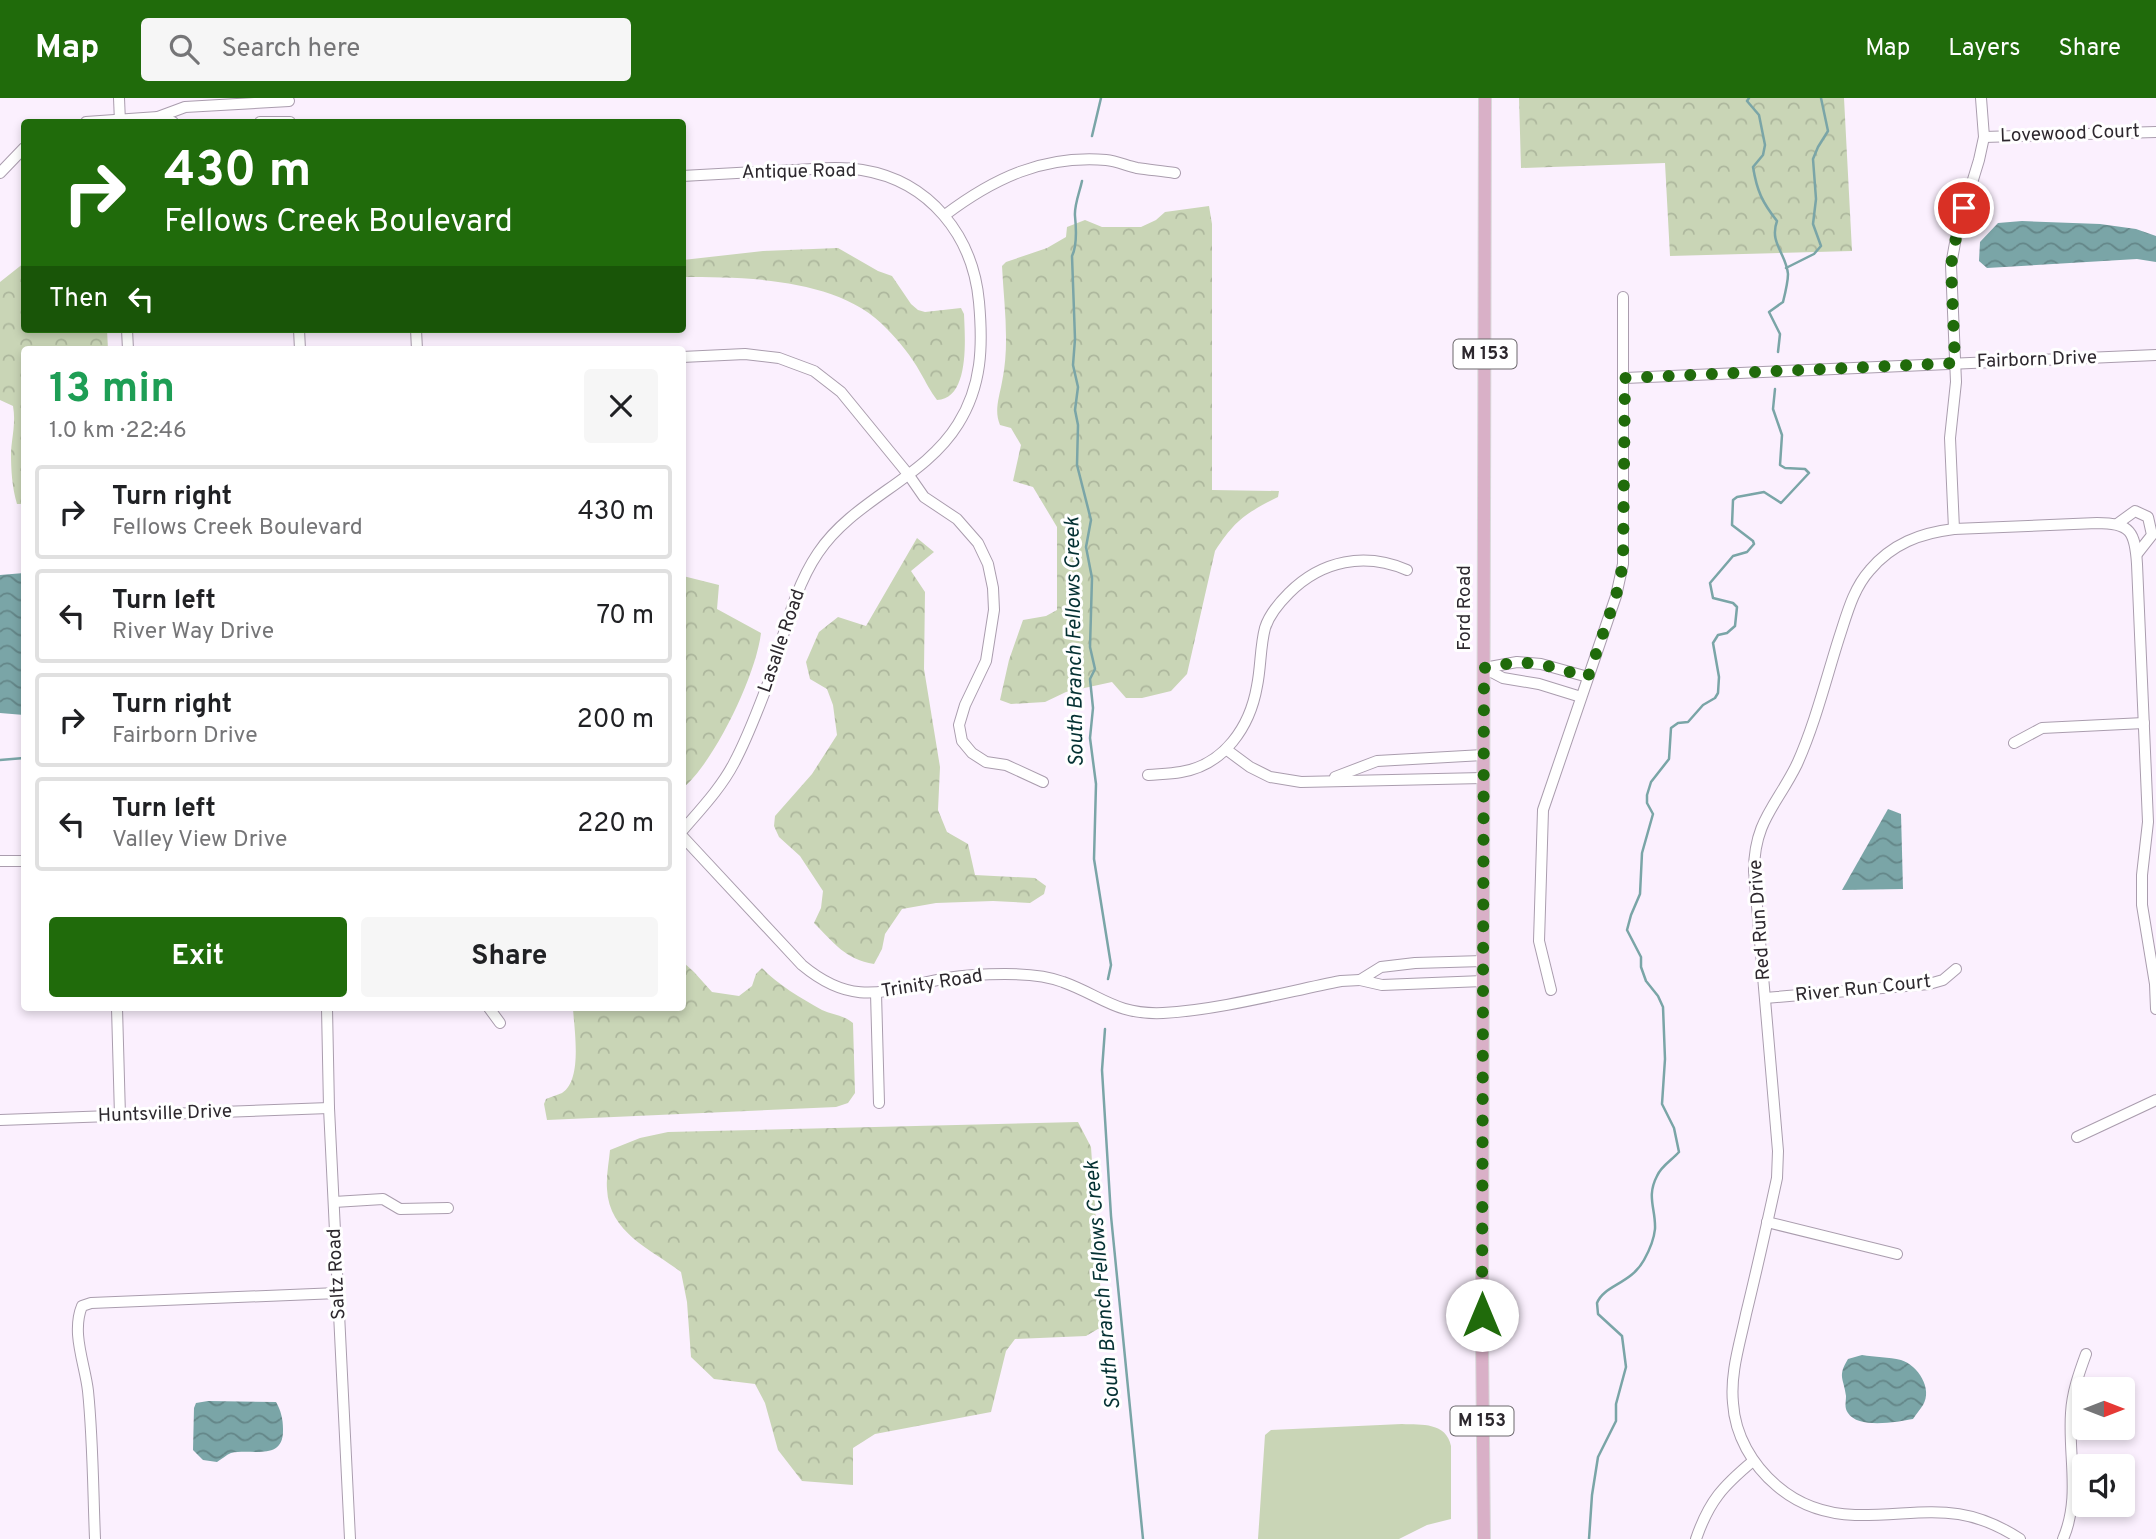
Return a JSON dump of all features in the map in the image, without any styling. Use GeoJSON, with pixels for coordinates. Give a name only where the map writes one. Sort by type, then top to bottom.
{"type":"FeatureCollection","features":[{"type":"Feature","properties":{"kind":"main road","name":"Ford Road"},"geometry":{"type":"LineString","coordinates":[[1484,1539],[1482,1341],[1485,98]]}},
{"type":"Feature","properties":{"kind":"street"},"geometry":{"type":"LineString","coordinates":[[119,98],[120,119]]}},
{"type":"Feature","properties":{"kind":"street"},"geometry":{"type":"LineString","coordinates":[[1954,528],[1950,438],[1955,382],[1952,253],[1984,136],[1981,98]]}},
{"type":"Feature","properties":{"kind":"street"},"geometry":{"type":"LineString","coordinates":[[139,119],[158,117],[185,107],[289,99],[290,119]]}},
{"type":"Feature","properties":{"kind":"street"},"geometry":{"type":"LineString","coordinates":[[158,117],[164,119]]}},
{"type":"Feature","properties":{"kind":"street","name":"Lovewood Court"},"geometry":{"type":"LineString","coordinates":[[1984,136],[2156,132]]}},
{"type":"Feature","properties":{"kind":"street"},"geometry":{"type":"LineString","coordinates":[[0,173],[21,151]]}},
{"type":"Feature","properties":{"kind":"street"},"geometry":{"type":"LineString","coordinates":[[946,215],[978,191],[1003,178],[1048,163],[1079,159],[1109,160],[1136,168],[1175,173]]}},
{"type":"Feature","properties":{"kind":"street","name":"Antique Road"},"geometry":{"type":"LineString","coordinates":[[686,176],[858,169],[897,180],[946,215],[963,241],[975,272],[979,307],[980,367],[975,390],[958,424],[943,445],[908,474]]}},
{"type":"Feature","properties":{"kind":"street"},"geometry":{"type":"LineString","coordinates":[[1551,990],[1539,941],[1541,823],[1545,802],[1616,596],[1623,564],[1623,297]]}},
{"type":"Feature","properties":{"kind":"street"},"geometry":{"type":"LineString","coordinates":[[686,357],[745,354],[779,358],[814,371],[841,392],[924,497],[957,519],[978,543],[988,564],[994,610],[986,661],[965,705],[959,725],[962,741],[972,753],[986,762],[1006,765],[1042,782]]}},
{"type":"Feature","properties":{"kind":"street","name":"Fairborn Drive"},"geometry":{"type":"LineString","coordinates":[[1625,378],[2156,355]]}},
{"type":"Feature","properties":{"kind":"street","name":"Lasalle Road"},"geometry":{"type":"LineString","coordinates":[[686,829],[733,765],[767,686],[806,574],[819,551],[835,531],[908,474]]}},
{"type":"Feature","properties":{"kind":"street","name":"Red Run Drive"},"geometry":{"type":"LineString","coordinates":[[2020,1539],[1995,1524],[1959,1513],[1852,1515],[1815,1509],[1781,1490],[1754,1461],[1737,1426],[1732,1384],[1777,1178],[1778,1151],[1754,871],[1756,843],[1764,819],[1803,750],[1852,599],[1869,571],[1894,548],[1920,535],[1954,528],[2121,526],[2135,510],[2148,517],[2152,535],[2137,554]]}},
{"type":"Feature","properties":{"kind":"street"},"geometry":{"type":"LineString","coordinates":[[2121,526],[2133,535],[2137,554],[2148,821],[2142,875],[2142,905],[2156,1009]]}},
{"type":"Feature","properties":{"kind":"street"},"geometry":{"type":"LineString","coordinates":[[1149,775],[1183,772],[1227,750],[1241,732],[1250,713],[1257,687],[1266,625],[1280,601],[1300,582],[1341,563],[1364,560],[1388,562],[1407,570]]}},
{"type":"Feature","properties":{"kind":"street"},"geometry":{"type":"LineString","coordinates":[[1484,668],[1517,662],[1541,664],[1588,677]]}},
{"type":"Feature","properties":{"kind":"street"},"geometry":{"type":"LineString","coordinates":[[1484,668],[1503,678],[1539,684],[1581,697]]}},
{"type":"Feature","properties":{"kind":"street"},"geometry":{"type":"LineString","coordinates":[[2014,743],[2042,728],[2144,723]]}},
{"type":"Feature","properties":{"kind":"street"},"geometry":{"type":"LineString","coordinates":[[1227,750],[1250,768],[1270,777],[1301,782],[1483,778]]}},
{"type":"Feature","properties":{"kind":"street"},"geometry":{"type":"LineString","coordinates":[[1326,780],[1377,761],[1483,755]]}},
{"type":"Feature","properties":{"kind":"street"},"geometry":{"type":"LineString","coordinates":[[1394,759],[1394,779]]}},
{"type":"Feature","properties":{"kind":"street","name":"Trinity Road"},"geometry":{"type":"LineString","coordinates":[[686,838],[811,973],[844,989],[887,993],[964,976],[1041,976],[1064,982],[1112,1006],[1137,1012],[1161,1013],[1191,1010],[1341,981],[1360,980],[1382,985],[1483,981]]}},
{"type":"Feature","properties":{"kind":"street"},"geometry":{"type":"LineString","coordinates":[[0,861],[21,860]]}},
{"type":"Feature","properties":{"kind":"street","name":"Trinity Road"},"geometry":{"type":"LineString","coordinates":[[1360,980],[1381,967],[1483,961]]}},
{"type":"Feature","properties":{"kind":"street","name":"River Run Court"},"geometry":{"type":"LineString","coordinates":[[1765,998],[1928,984],[1943,980],[1956,969]]}},
{"type":"Feature","properties":{"kind":"street"},"geometry":{"type":"LineString","coordinates":[[876,993],[879,1103]]}},
{"type":"Feature","properties":{"kind":"street"},"geometry":{"type":"LineString","coordinates":[[117,1011],[120,1116]]}},
{"type":"Feature","properties":{"kind":"street","name":"Saltz Road"},"geometry":{"type":"LineString","coordinates":[[327,1011],[329,1108],[350,1539]]}},
{"type":"Feature","properties":{"kind":"street"},"geometry":{"type":"LineString","coordinates":[[491,1011],[499,1023]]}},
{"type":"Feature","properties":{"kind":"street"},"geometry":{"type":"LineString","coordinates":[[2077,1137],[2156,1100]]}},
{"type":"Feature","properties":{"kind":"street","name":"Huntsville Drive"},"geometry":{"type":"LineString","coordinates":[[0,1120],[329,1108]]}},
{"type":"Feature","properties":{"kind":"street"},"geometry":{"type":"LineString","coordinates":[[334,1202],[383,1199],[400,1209],[448,1208]]}},
{"type":"Feature","properties":{"kind":"street"},"geometry":{"type":"LineString","coordinates":[[1767,1222],[1897,1254]]}},
{"type":"Feature","properties":{"kind":"street"},"geometry":{"type":"LineString","coordinates":[[95,1539],[88,1388],[81,1363],[77,1318],[82,1306],[91,1303],[338,1293]]}},
{"type":"Feature","properties":{"kind":"street"},"geometry":{"type":"LineString","coordinates":[[2063,1539],[2073,1502],[2071,1413],[2075,1384],[2086,1354]]}},
{"type":"Feature","properties":{"kind":"street"},"geometry":{"type":"LineString","coordinates":[[1696,1539],[1703,1519],[1717,1494],[1754,1461]]}},
{"type":"Feature","properties":{"kind":"green space"},"geometry":{"type":"Polygon","coordinates":[[[1519,98],[1844,98],[1852,251],[1670,256],[1665,163],[1521,168],[1519,98]]]}},
{"type":"Feature","properties":{"kind":"green space"},"geometry":{"type":"Polygon","coordinates":[[[1209,206],[1212,224],[1212,490],[1279,491],[1278,497],[1242,518],[1215,551],[1187,674],[1171,691],[1142,698],[1126,698],[1112,682],[1066,692],[1045,702],[1011,704],[1000,700],[1009,660],[1023,620],[1046,616],[1057,610],[1057,527],[1033,487],[1013,481],[1021,445],[1011,428],[1000,425],[997,415],[1006,353],[1002,266],[1006,262],[1047,248],[1066,237],[1067,227],[1085,220],[1102,227],[1141,227],[1165,212],[1209,206]]]}},
{"type":"Feature","properties":{"kind":"green space"},"geometry":{"type":"Polygon","coordinates":[[[838,248],[892,276],[918,310],[925,312],[961,308],[964,314],[965,351],[960,379],[955,390],[948,397],[937,400],[905,349],[892,334],[868,312],[845,299],[819,290],[763,280],[686,277],[686,260],[763,251],[838,248]]]}},
{"type":"Feature","properties":{"kind":"green space"},"geometry":{"type":"Polygon","coordinates":[[[21,265],[21,333],[107,333],[108,346],[21,346],[21,504],[17,504],[11,465],[13,406],[0,400],[0,282],[21,265]]]}},
{"type":"Feature","properties":{"kind":"green space"},"geometry":{"type":"Polygon","coordinates":[[[917,538],[934,552],[911,571],[925,592],[924,669],[940,767],[938,810],[947,832],[968,844],[975,875],[1035,878],[1046,886],[1044,894],[1030,903],[936,903],[902,909],[885,934],[882,949],[874,964],[855,959],[814,923],[821,908],[823,891],[800,856],[779,837],[774,826],[775,816],[812,774],[837,735],[833,705],[827,689],[810,679],[806,662],[819,632],[838,617],[866,626],[917,538]]]}},
{"type":"Feature","properties":{"kind":"green space"},"geometry":{"type":"Polygon","coordinates":[[[686,577],[719,585],[717,609],[761,633],[758,651],[743,693],[720,738],[686,785],[686,577]]]}},
{"type":"Feature","properties":{"kind":"green space"},"geometry":{"type":"Polygon","coordinates":[[[686,965],[712,992],[739,996],[752,986],[756,974],[762,968],[782,986],[806,1001],[853,1023],[855,1093],[848,1103],[836,1107],[547,1120],[544,1104],[546,1099],[562,1093],[569,1086],[576,1054],[573,1011],[686,1011],[686,965]]]}},
{"type":"Feature","properties":{"kind":"green space"},"geometry":{"type":"Polygon","coordinates":[[[1078,1122],[1091,1147],[1103,1326],[1086,1336],[1015,1339],[1006,1351],[991,1412],[875,1434],[853,1448],[853,1485],[802,1481],[778,1450],[765,1403],[755,1384],[714,1379],[691,1357],[687,1302],[681,1272],[623,1229],[615,1217],[607,1189],[610,1150],[640,1138],[668,1132],[1078,1122]]]}},
{"type":"Feature","properties":{"kind":"green space"},"geometry":{"type":"Polygon","coordinates":[[[1402,1424],[1432,1426],[1448,1438],[1451,1446],[1451,1519],[1427,1525],[1399,1539],[1258,1539],[1265,1435],[1271,1430],[1402,1424]]]}},
{"type":"Feature","properties":{"kind":"water"},"geometry":{"type":"Polygon","coordinates":[[[2022,221],[2100,224],[2136,229],[2156,236],[2156,262],[2137,259],[1987,268],[1979,261],[1980,242],[1998,223],[2022,221]]]}},
{"type":"Feature","properties":{"kind":"water"},"geometry":{"type":"Polygon","coordinates":[[[21,573],[21,715],[0,713],[0,575],[21,573]]]}},
{"type":"Feature","properties":{"kind":"water"},"geometry":{"type":"Polygon","coordinates":[[[1888,809],[1901,814],[1903,889],[1842,890],[1888,809]]]}},
{"type":"Feature","properties":{"kind":"water"},"geometry":{"type":"Polygon","coordinates":[[[1862,1355],[1901,1360],[1918,1372],[1925,1385],[1926,1399],[1913,1419],[1869,1423],[1853,1418],[1848,1413],[1843,1370],[1848,1359],[1862,1355]]]}},
{"type":"Feature","properties":{"kind":"water"},"geometry":{"type":"Polygon","coordinates":[[[276,1402],[283,1425],[282,1439],[278,1446],[265,1452],[231,1453],[217,1462],[203,1460],[193,1450],[194,1408],[196,1403],[276,1402]]]}},
{"type":"Feature","properties":{"kind":"waterway","name":"South Branch Fellows Creek"},"geometry":{"type":"LineString","coordinates":[[1092,136],[1101,98]]}},
{"type":"Feature","properties":{"kind":"waterway"},"geometry":{"type":"LineString","coordinates":[[1749,98],[1747,101],[1759,115],[1765,145],[1763,155],[1753,167],[1761,196],[1777,221],[1776,242],[1788,274],[1783,302],[1769,312],[1780,334],[1778,352]]}},
{"type":"Feature","properties":{"kind":"waterway"},"geometry":{"type":"LineString","coordinates":[[1786,268],[1814,254],[1821,246],[1813,224],[1816,199],[1813,159],[1828,131],[1821,98]]}},
{"type":"Feature","properties":{"kind":"waterway","name":"South Branch Fellows Creek"},"geometry":{"type":"LineString","coordinates":[[1082,181],[1075,207],[1075,242],[1072,256],[1075,339],[1073,365],[1078,387],[1075,410],[1078,425],[1077,465],[1091,520],[1086,547],[1092,578],[1090,647],[1095,669],[1090,679],[1093,708],[1090,738],[1096,784],[1094,859],[1111,965],[1108,979]]}},
{"type":"Feature","properties":{"kind":"waterway"},"geometry":{"type":"LineString","coordinates":[[1589,1539],[1598,1457],[1616,1421],[1616,1404],[1626,1367],[1622,1336],[1598,1314],[1597,1303],[1605,1292],[1632,1274],[1644,1260],[1655,1229],[1652,1197],[1654,1183],[1661,1169],[1679,1152],[1674,1128],[1662,1104],[1665,1059],[1663,1007],[1646,981],[1641,957],[1627,930],[1640,894],[1642,853],[1653,814],[1647,803],[1647,795],[1651,782],[1669,759],[1671,728],[1678,723],[1688,722],[1718,693],[1719,677],[1713,643],[1718,635],[1727,633],[1735,626],[1737,607],[1733,603],[1713,598],[1710,583],[1733,556],[1747,552],[1754,544],[1732,525],[1733,500],[1764,492],[1781,503],[1809,473],[1805,469],[1785,468],[1780,465],[1782,435],[1773,409],[1775,389]]}},
{"type":"Feature","properties":{"kind":"waterway"},"geometry":{"type":"LineString","coordinates":[[0,760],[21,758]]}},
{"type":"Feature","properties":{"kind":"waterway","name":"South Branch Fellows Creek"},"geometry":{"type":"LineString","coordinates":[[1105,1029],[1102,1070],[1111,1216],[1143,1539]]}},
{"type":"Feature","properties":{"kind":"route"},"geometry":{"type":"LineString","coordinates":[[1482,1315],[1484,668],[1517,662],[1541,664],[1588,677],[1616,596],[1623,564],[1625,378],[1955,363],[1951,265],[1964,208]]}}]}
